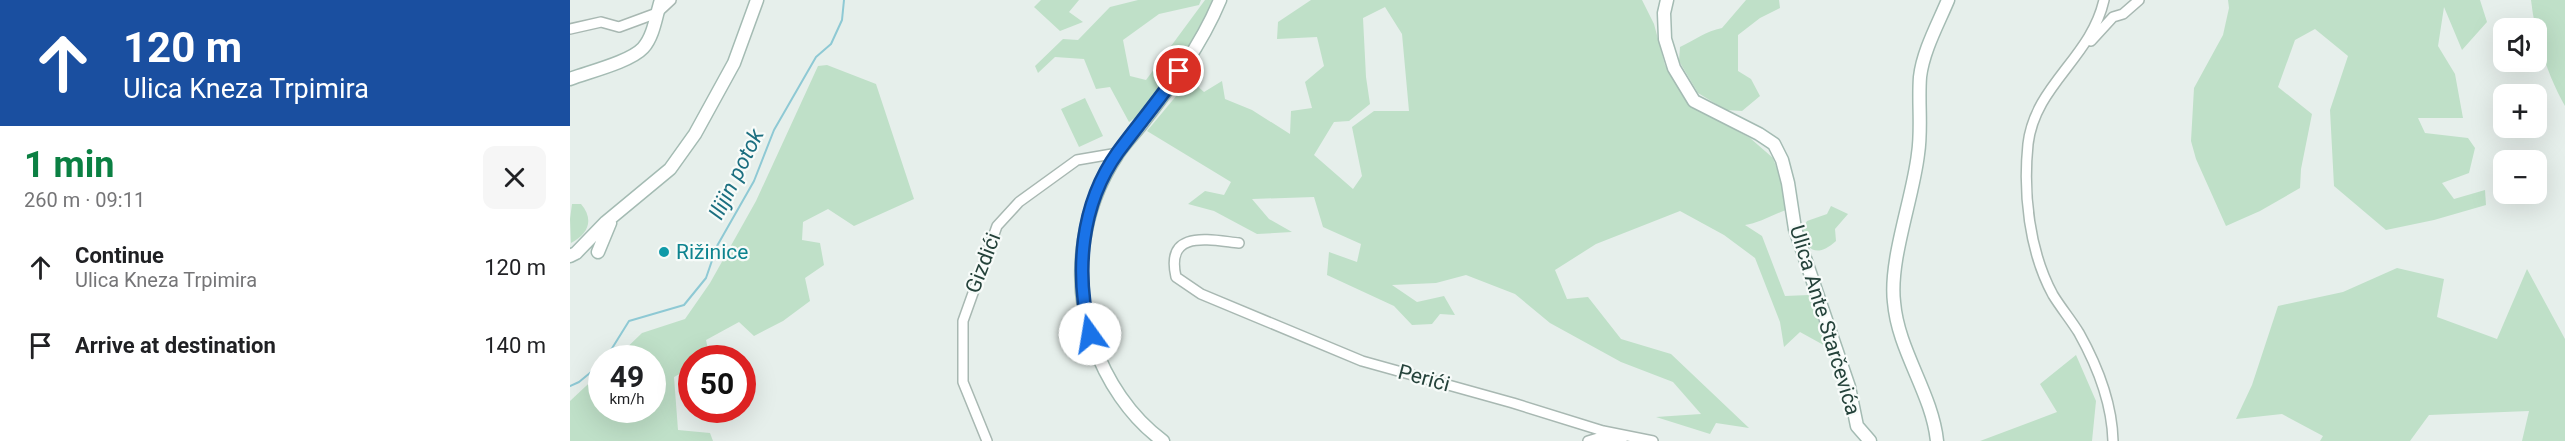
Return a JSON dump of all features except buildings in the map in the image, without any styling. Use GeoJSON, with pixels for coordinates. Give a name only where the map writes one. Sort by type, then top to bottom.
{"type":"FeatureCollection","features":[{"type":"Feature","properties":{"kind":"street"},"geometry":{"type":"LineString","coordinates":[[570,79],[632,56],[642,50],[650,35],[661,0]]}},
{"type":"Feature","properties":{"kind":"street"},"geometry":{"type":"LineString","coordinates":[[570,29],[601,22],[619,27],[657,13],[671,0]]}},
{"type":"Feature","properties":{"kind":"street"},"geometry":{"type":"LineString","coordinates":[[570,256],[576,253],[613,216],[670,169],[695,134],[734,63],[757,0]]}},
{"type":"Feature","properties":{"kind":"street"},"geometry":{"type":"LineString","coordinates":[[1163,441],[1140,421],[1120,396],[1100,364],[1082,302],[1083,242],[1095,199],[1118,153],[1208,30],[1220,0]]}},
{"type":"Feature","properties":{"kind":"street","name":"Ulica Ante Starčevića"},"geometry":{"type":"LineString","coordinates":[[1666,0],[1665,39],[1674,68],[1694,101],[1774,144],[1782,160],[1795,229],[1849,387],[1857,426],[1870,441]]}},
{"type":"Feature","properties":{"kind":"street"},"geometry":{"type":"LineString","coordinates":[[1937,441],[1931,416],[1900,333],[1893,302],[1895,272],[1918,153],[1920,75],[1934,31],[1948,0]]}},
{"type":"Feature","properties":{"kind":"street"},"geometry":{"type":"LineString","coordinates":[[2084,48],[2101,14],[2104,0]]}},
{"type":"Feature","properties":{"kind":"street"},"geometry":{"type":"LineString","coordinates":[[2113,441],[2108,400],[2098,368],[2053,294],[2036,255],[2029,213],[2028,141],[2034,117],[2045,95],[2113,17],[2123,14],[2139,0]]}},
{"type":"Feature","properties":{"kind":"street","name":"Gizdići"},"geometry":{"type":"LineString","coordinates":[[987,441],[963,382],[963,321],[997,226],[1019,202],[1077,160],[1118,153]]}},
{"type":"Feature","properties":{"kind":"street"},"geometry":{"type":"LineString","coordinates":[[597,252],[613,216]]}},
{"type":"Feature","properties":{"kind":"street","name":"Perići"},"geometry":{"type":"LineString","coordinates":[[1239,243],[1196,238],[1183,243],[1177,249],[1173,262],[1176,277],[1201,294],[1362,361],[1603,431],[1653,441]]}},
{"type":"Feature","properties":{"kind":"street"},"geometry":{"type":"LineString","coordinates":[[1588,441],[1598,438],[1622,441]]}},
{"type":"Feature","properties":{"kind":"green space"},"geometry":{"type":"Polygon","coordinates":[[[1041,0],[1079,0],[1069,12],[1083,22],[1060,31],[1034,7],[1041,0]]]}},
{"type":"Feature","properties":{"kind":"green space"},"geometry":{"type":"Polygon","coordinates":[[[1138,0],[1201,0],[1199,5],[1159,14],[1123,40],[1130,76],[1146,80],[1205,0],[1212,0],[1204,26],[1142,113],[1129,122],[1110,87],[1096,89],[1084,59],[1055,57],[1038,73],[1035,66],[1063,39],[1078,40],[1110,7],[1138,0]]]}},
{"type":"Feature","properties":{"kind":"green space"},"geometry":{"type":"Polygon","coordinates":[[[1311,0],[1642,0],[1654,24],[1665,65],[1688,104],[1750,138],[1773,158],[1784,189],[1786,210],[1745,225],[1762,236],[1785,296],[1809,295],[1829,348],[1800,332],[1784,347],[1780,322],[1755,258],[1724,235],[1680,211],[1596,244],[1555,270],[1567,299],[1588,297],[1621,339],[1671,354],[1749,428],[1716,423],[1710,434],[1656,417],[1701,414],[1673,382],[1621,362],[1550,323],[1515,294],[1466,275],[1436,283],[1392,285],[1417,302],[1444,296],[1455,315],[1440,314],[1432,324],[1412,325],[1394,306],[1327,275],[1329,252],[1357,262],[1361,244],[1323,227],[1314,197],[1252,199],[1269,219],[1292,232],[1257,234],[1214,211],[1188,204],[1205,191],[1224,195],[1231,182],[1147,131],[1177,95],[1187,77],[1204,92],[1222,81],[1225,99],[1252,110],[1290,134],[1291,111],[1312,108],[1305,82],[1324,66],[1317,37],[1277,39],[1278,22],[1311,0]],[[1385,7],[1363,18],[1370,104],[1349,121],[1334,122],[1314,155],[1353,189],[1362,176],[1352,127],[1374,111],[1409,111],[1402,34],[1385,7]]]}},
{"type":"Feature","properties":{"kind":"green space"},"geometry":{"type":"Polygon","coordinates":[[[1746,0],[1779,0],[1780,8],[1760,18],[1738,35],[1738,71],[1751,79],[1760,96],[1742,111],[1726,110],[1698,93],[1679,61],[1680,47],[1706,33],[1722,28],[1746,0]]]}},
{"type":"Feature","properties":{"kind":"green space"},"geometry":{"type":"Polygon","coordinates":[[[2228,0],[2480,0],[2487,22],[2462,50],[2444,7],[2438,46],[2455,74],[2463,118],[2418,118],[2425,133],[2468,138],[2475,148],[2469,173],[2442,183],[2454,199],[2485,190],[2486,205],[2434,220],[2386,230],[2334,186],[2330,110],[2348,56],[2315,29],[2295,40],[2278,87],[2312,114],[2301,169],[2300,188],[2260,211],[2226,226],[2196,159],[2191,141],[2194,88],[2223,35],[2229,8],[2228,0]]]}},
{"type":"Feature","properties":{"kind":"green space"},"geometry":{"type":"Polygon","coordinates":[[[2531,0],[2565,0],[2565,106],[2547,65],[2547,18],[2534,18],[2531,0]]]}},
{"type":"Feature","properties":{"kind":"green space"},"geometry":{"type":"Polygon","coordinates":[[[827,65],[876,84],[914,199],[854,226],[828,209],[803,222],[802,240],[820,243],[824,265],[805,278],[810,301],[783,321],[754,336],[739,322],[706,340],[707,345],[678,345],[678,375],[674,377],[678,430],[710,433],[713,441],[570,441],[570,401],[588,384],[588,423],[666,423],[666,345],[630,345],[642,333],[685,319],[710,283],[756,201],[818,66],[827,65]]]}},
{"type":"Feature","properties":{"kind":"green space"},"geometry":{"type":"Polygon","coordinates":[[[1085,98],[1103,136],[1079,147],[1061,109],[1085,98]]]}},
{"type":"Feature","properties":{"kind":"green space"},"geometry":{"type":"Polygon","coordinates":[[[572,204],[581,204],[587,215],[588,226],[582,235],[571,243],[570,219],[572,204]]]}},
{"type":"Feature","properties":{"kind":"green space"},"geometry":{"type":"Polygon","coordinates":[[[1831,206],[1848,214],[1835,229],[1836,241],[1824,249],[1815,250],[1807,244],[1801,231],[1807,221],[1827,214],[1831,206]]]}},
{"type":"Feature","properties":{"kind":"green space"},"geometry":{"type":"Polygon","coordinates":[[[2397,268],[2444,279],[2437,317],[2497,339],[2527,269],[2565,339],[2565,441],[2522,441],[2529,411],[2429,415],[2410,441],[2320,441],[2323,436],[2282,414],[2236,419],[2252,385],[2278,306],[2343,292],[2397,268]]]}},
{"type":"Feature","properties":{"kind":"green space"},"geometry":{"type":"Polygon","coordinates":[[[2076,355],[2096,401],[2092,441],[1980,441],[2057,412],[2040,384],[2076,355]]]}},
{"type":"Feature","properties":{"kind":"waterway","name":"Ilijin potok"},"geometry":{"type":"LineString","coordinates":[[614,345],[629,321],[684,305],[706,278],[717,246],[754,181],[774,130],[816,57],[831,44],[842,20],[844,0]]}},
{"type":"Feature","properties":{"kind":"waterway","name":"Ilijin potok"},"geometry":{"type":"LineString","coordinates":[[570,386],[588,375]]}},
{"type":"Feature","properties":{"kind":"place","name":"Rižinice"},"geometry":{"type":"Point","coordinates":[664,252]}},
{"type":"Feature","properties":{"kind":"route"},"geometry":{"type":"LineString","coordinates":[[1090,334],[1082,302],[1081,271],[1083,242],[1095,199],[1118,153],[1139,128],[1179,71]]}}]}
